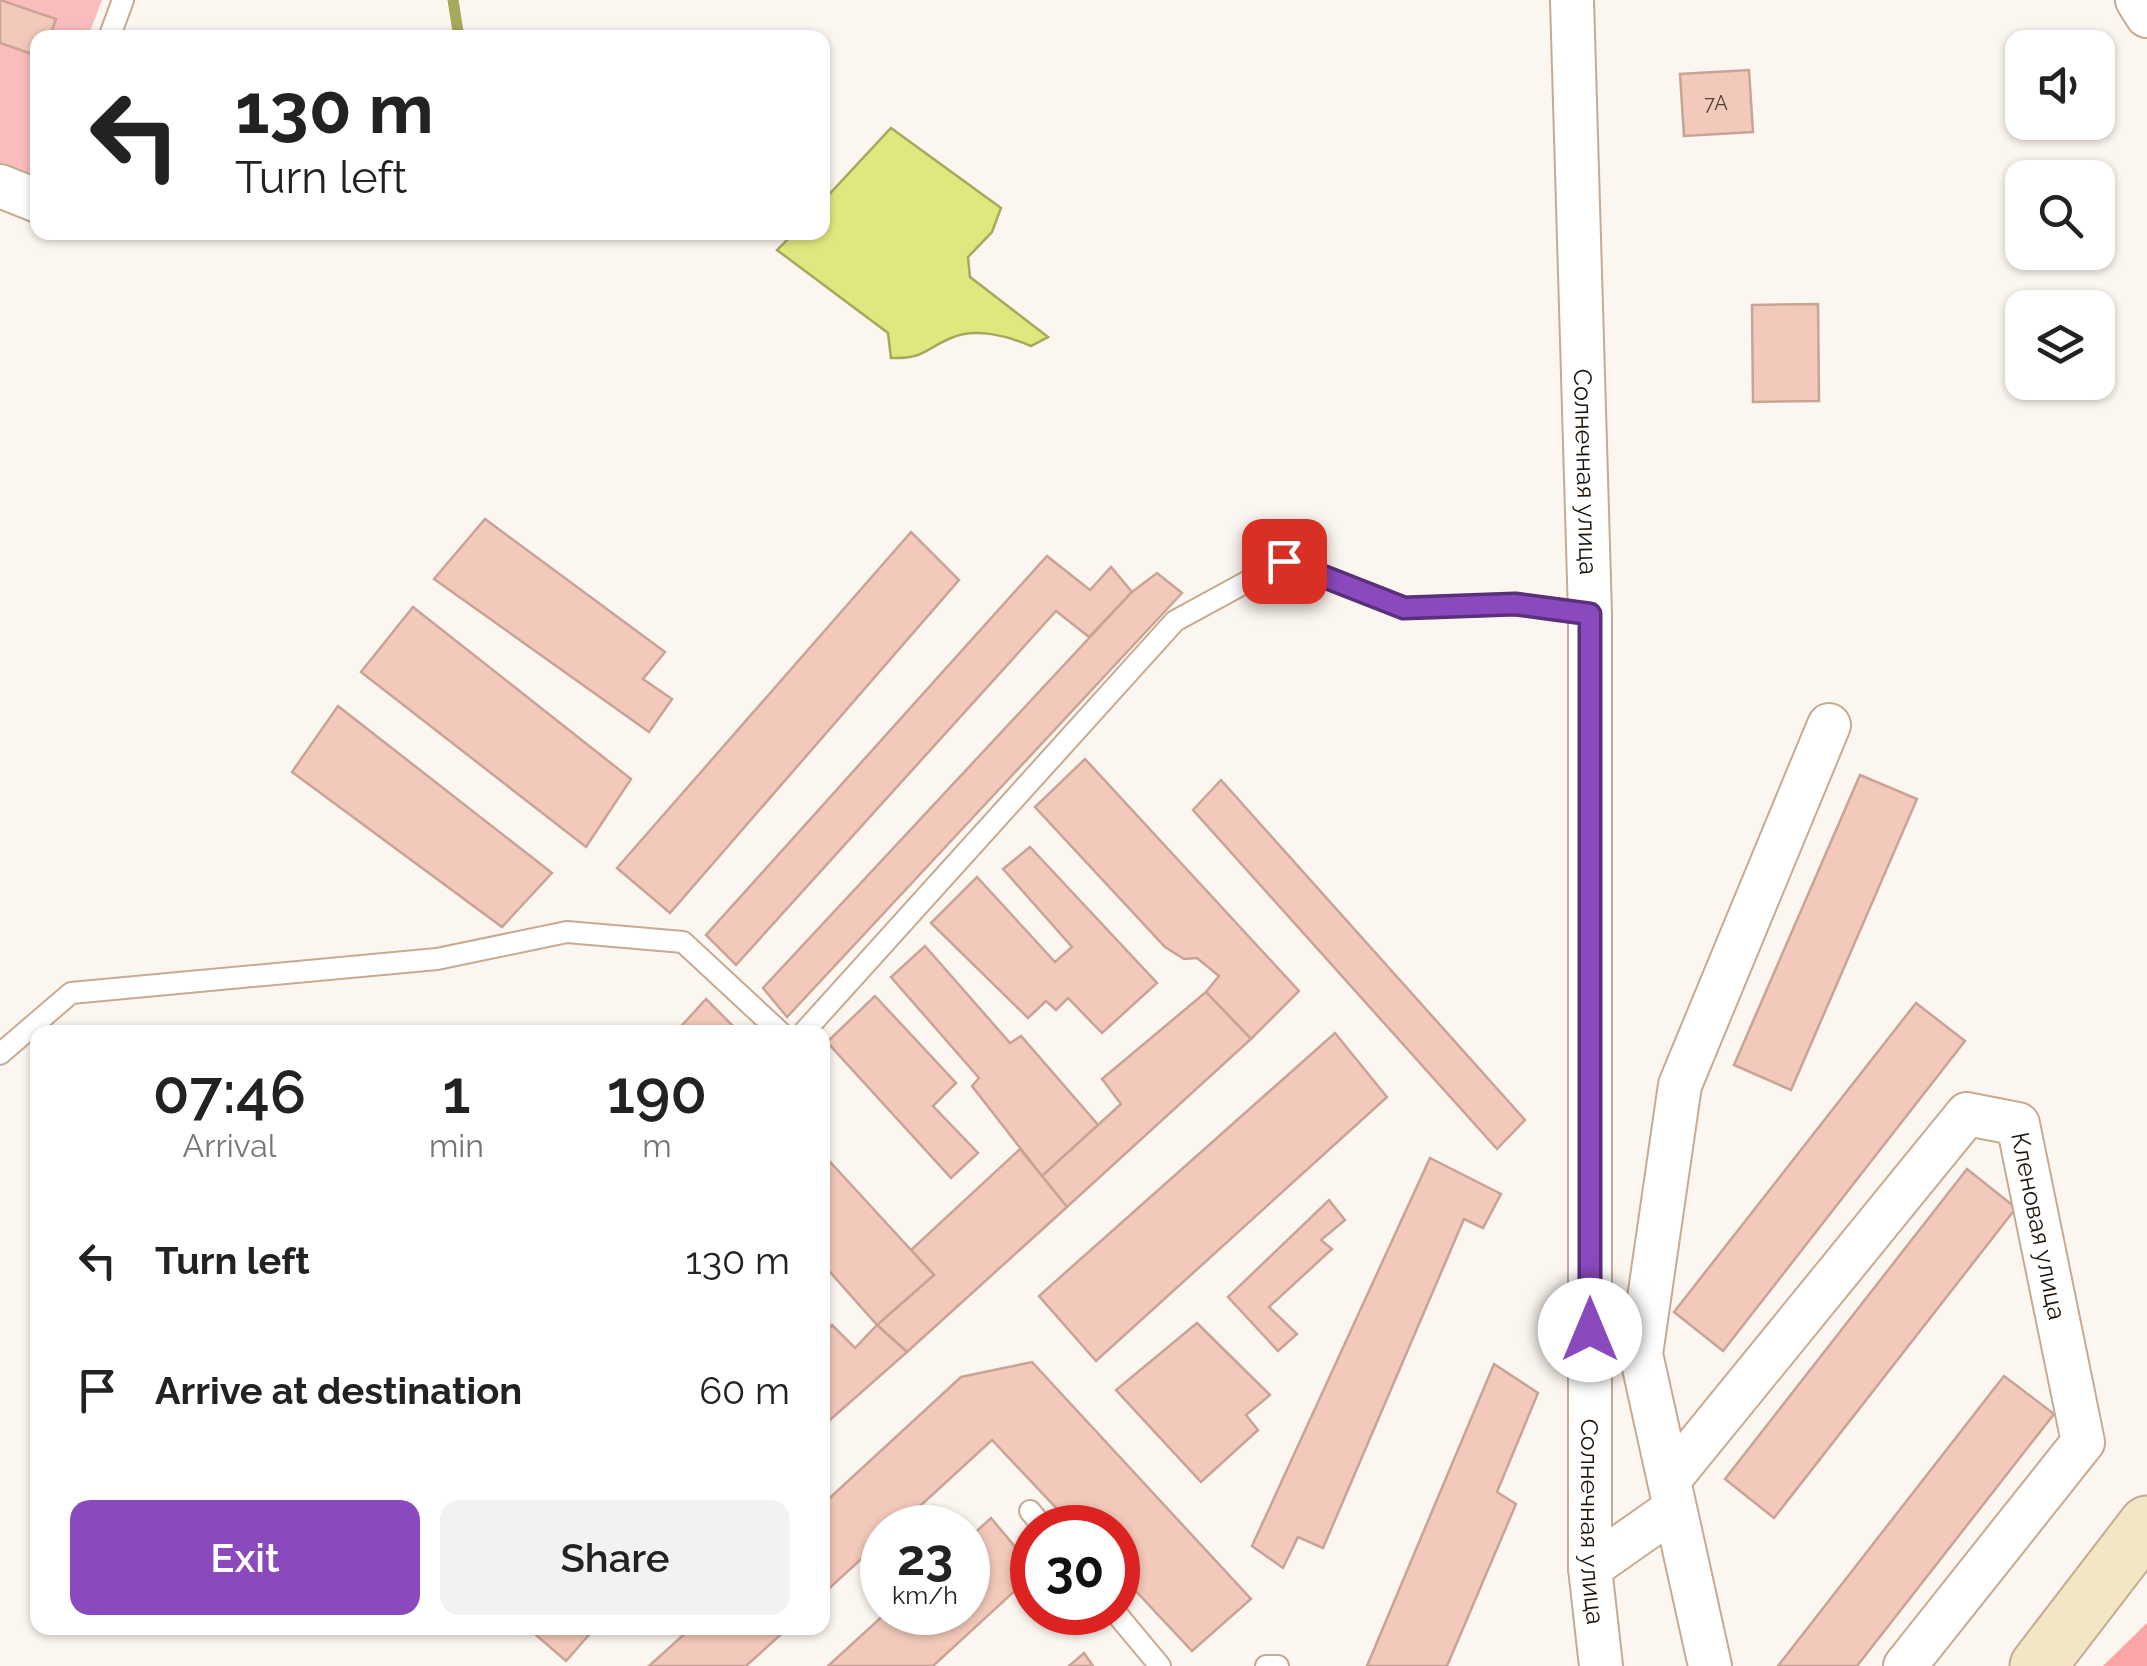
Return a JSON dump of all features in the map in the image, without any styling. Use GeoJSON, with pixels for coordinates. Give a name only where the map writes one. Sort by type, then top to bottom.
{"type":"FeatureCollection","features":[{"type":"Feature","properties":{"kind":"street","name":"Солнечная улица"},"geometry":{"type":"LineString","coordinates":[[1572,0],[1590,614],[1590,1568],[1600,1666]]}},
{"type":"Feature","properties":{"kind":"street"},"geometry":{"type":"LineString","coordinates":[[2137,0],[2147,16]]}},
{"type":"Feature","properties":{"kind":"street"},"geometry":{"type":"LineString","coordinates":[[0,186],[30,197]]}},
{"type":"Feature","properties":{"kind":"street"},"geometry":{"type":"LineString","coordinates":[[1710,1666],[1640,1354],[1680,1085],[1829,725]]}},
{"type":"Feature","properties":{"kind":"street","name":"Кленовая улица"},"geometry":{"type":"LineString","coordinates":[[1590,1568],[1671,1495],[1967,1114],[2018,1124],[2083,1442],[1905,1666]]}},
{"type":"Feature","properties":{"kind":"street"},"geometry":{"type":"LineString","coordinates":[[2038,1666],[2147,1524]]}},
{"type":"Feature","properties":{"kind":"lane"},"geometry":{"type":"LineString","coordinates":[[111,30],[123,0]]}},
{"type":"Feature","properties":{"kind":"lane"},"geometry":{"type":"LineString","coordinates":[[810,1025],[1175,621],[1284,561],[1404,608],[1515,604],[1590,614]]}},
{"type":"Feature","properties":{"kind":"lane"},"geometry":{"type":"LineString","coordinates":[[34,1025],[71,993],[437,960],[567,932],[683,942],[772,1025]]}},
{"type":"Feature","properties":{"kind":"lane"},"geometry":{"type":"LineString","coordinates":[[0,1054],[30,1028]]}},
{"type":"Feature","properties":{"kind":"lane"},"geometry":{"type":"LineString","coordinates":[[1134,1635],[1160,1666]]}},
{"type":"Feature","properties":{"kind":"lane"},"geometry":{"type":"LineString","coordinates":[[1266,1666],[1278,1666]]}},
{"type":"Feature","properties":{"kind":"shaded area"},"geometry":{"type":"Polygon","coordinates":[[[0,0],[102,0],[91,30],[30,30],[30,178],[0,166],[0,0]]]}},
{"type":"Feature","properties":{"kind":"shaded area"},"geometry":{"type":"Polygon","coordinates":[[[891,128],[1001,208],[992,232],[968,257],[970,277],[1048,337],[1031,346],[1002,336],[970,333],[917,355],[891,358],[888,333],[777,250],[787,240],[830,240],[830,193],[891,128]]]}},
{"type":"Feature","properties":{"kind":"shaded area"},"geometry":{"type":"Polygon","coordinates":[[[2147,1623],[2147,1666],[2103,1666],[2147,1623]]]}},
{"type":"Feature","properties":{"kind":"building"},"geometry":{"type":"Polygon","coordinates":[[[0,0],[56,19],[52,30],[30,30],[30,53],[0,43],[0,0]]]}},
{"type":"Feature","properties":{"kind":"building"},"geometry":{"type":"Polygon","coordinates":[[[1749,70],[1753,132],[1684,136],[1680,74],[1749,70]]]}},
{"type":"Feature","properties":{"kind":"building"},"geometry":{"type":"Polygon","coordinates":[[[1818,304],[1819,401],[1753,402],[1752,305],[1818,304]]]}},
{"type":"Feature","properties":{"kind":"building"},"geometry":{"type":"Polygon","coordinates":[[[485,519],[665,652],[643,679],[672,699],[649,732],[434,579],[485,519]]]}},
{"type":"Feature","properties":{"kind":"building"},"geometry":{"type":"Polygon","coordinates":[[[911,532],[959,580],[670,913],[617,868],[911,532]]]}},
{"type":"Feature","properties":{"kind":"building"},"geometry":{"type":"Polygon","coordinates":[[[1047,556],[1090,590],[1111,567],[1132,592],[1089,637],[1056,611],[736,965],[706,935],[1047,556]]]}},
{"type":"Feature","properties":{"kind":"building"},"geometry":{"type":"Polygon","coordinates":[[[1157,573],[1182,593],[787,1017],[763,988],[1132,592],[1157,573]]]}},
{"type":"Feature","properties":{"kind":"building"},"geometry":{"type":"Polygon","coordinates":[[[413,607],[631,779],[586,847],[361,672],[413,607]]]}},
{"type":"Feature","properties":{"kind":"building"},"geometry":{"type":"Polygon","coordinates":[[[338,706],[552,873],[502,927],[292,772],[338,706]]]}},
{"type":"Feature","properties":{"kind":"building"},"geometry":{"type":"Polygon","coordinates":[[[1085,759],[1299,991],[1251,1039],[1206,992],[1219,976],[1197,958],[1184,959],[1165,947],[1035,807],[1085,759]]]}},
{"type":"Feature","properties":{"kind":"building"},"geometry":{"type":"Polygon","coordinates":[[[1860,775],[1917,799],[1791,1090],[1734,1065],[1860,775]]]}},
{"type":"Feature","properties":{"kind":"building"},"geometry":{"type":"Polygon","coordinates":[[[1221,780],[1525,1120],[1497,1149],[1193,810],[1221,780]]]}},
{"type":"Feature","properties":{"kind":"building"},"geometry":{"type":"Polygon","coordinates":[[[1030,847],[1157,983],[1102,1033],[1068,998],[1056,1010],[1046,1001],[1028,1018],[931,923],[977,877],[1055,962],[1072,947],[1003,869],[1030,847]]]}},
{"type":"Feature","properties":{"kind":"building"},"geometry":{"type":"Polygon","coordinates":[[[925,946],[1010,1043],[1021,1036],[1100,1127],[1042,1176],[972,1086],[979,1078],[891,977],[925,946]]]}},
{"type":"Feature","properties":{"kind":"building"},"geometry":{"type":"Polygon","coordinates":[[[1206,992],[1251,1039],[1067,1207],[1042,1176],[1121,1104],[1102,1079],[1206,992]]]}},
{"type":"Feature","properties":{"kind":"building"},"geometry":{"type":"Polygon","coordinates":[[[875,996],[956,1083],[933,1106],[978,1153],[951,1178],[830,1045],[830,1039],[875,996]]]}},
{"type":"Feature","properties":{"kind":"building"},"geometry":{"type":"Polygon","coordinates":[[[706,999],[732,1025],[682,1025],[706,999]]]}},
{"type":"Feature","properties":{"kind":"building"},"geometry":{"type":"Polygon","coordinates":[[[1916,1003],[1965,1041],[1723,1351],[1674,1312],[1916,1003]]]}},
{"type":"Feature","properties":{"kind":"building"},"geometry":{"type":"Polygon","coordinates":[[[1335,1033],[1387,1097],[1096,1361],[1039,1296],[1335,1033]]]}},
{"type":"Feature","properties":{"kind":"building"},"geometry":{"type":"Polygon","coordinates":[[[1020,1149],[1067,1207],[907,1352],[877,1325],[934,1275],[911,1250],[1020,1149]]]}},
{"type":"Feature","properties":{"kind":"building"},"geometry":{"type":"Polygon","coordinates":[[[1430,1158],[1501,1194],[1483,1228],[1464,1219],[1323,1548],[1298,1537],[1283,1568],[1252,1546],[1430,1158]]]}},
{"type":"Feature","properties":{"kind":"building"},"geometry":{"type":"Polygon","coordinates":[[[830,1162],[934,1275],[877,1325],[830,1272],[830,1162]]]}},
{"type":"Feature","properties":{"kind":"building"},"geometry":{"type":"Polygon","coordinates":[[[1967,1169],[2016,1208],[1774,1518],[1725,1479],[1967,1169]]]}},
{"type":"Feature","properties":{"kind":"building"},"geometry":{"type":"Polygon","coordinates":[[[1329,1200],[1345,1220],[1321,1240],[1332,1249],[1269,1307],[1297,1334],[1278,1351],[1228,1297],[1329,1200]]]}},
{"type":"Feature","properties":{"kind":"building"},"geometry":{"type":"Polygon","coordinates":[[[1197,1323],[1270,1395],[1246,1415],[1258,1430],[1201,1482],[1116,1390],[1197,1323]]]}},
{"type":"Feature","properties":{"kind":"building"},"geometry":{"type":"Polygon","coordinates":[[[877,1325],[907,1352],[830,1420],[830,1327],[855,1348],[877,1325]]]}},
{"type":"Feature","properties":{"kind":"building"},"geometry":{"type":"Polygon","coordinates":[[[1032,1362],[1251,1599],[1192,1651],[1140,1595],[1140,1505],[1053,1505],[992,1440],[921,1505],[860,1505],[860,1560],[830,1588],[830,1498],[961,1377],[1032,1362]]]}},
{"type":"Feature","properties":{"kind":"building"},"geometry":{"type":"Polygon","coordinates":[[[1494,1364],[1538,1393],[1497,1492],[1516,1504],[1447,1666],[1367,1666],[1494,1364]]]}},
{"type":"Feature","properties":{"kind":"building"},"geometry":{"type":"Polygon","coordinates":[[[2004,1376],[2054,1414],[1857,1666],[1778,1666],[2004,1376]]]}},
{"type":"Feature","properties":{"kind":"building"},"geometry":{"type":"Polygon","coordinates":[[[990,1519],[1010,1541],[1010,1595],[990,1614],[990,1519]]]}},
{"type":"Feature","properties":{"kind":"building"},"geometry":{"type":"Polygon","coordinates":[[[536,1635],[589,1635],[566,1661],[536,1635]]]}},
{"type":"Feature","properties":{"kind":"building"},"geometry":{"type":"Polygon","coordinates":[[[683,1635],[780,1635],[746,1666],[649,1666],[683,1635]]]}},
{"type":"Feature","properties":{"kind":"building"},"geometry":{"type":"Polygon","coordinates":[[[862,1635],[967,1635],[933,1666],[828,1666],[862,1635]]]}},
{"type":"Feature","properties":{"kind":"building"},"geometry":{"type":"Polygon","coordinates":[[[1084,1653],[1093,1666],[1069,1666],[1084,1653]]]}},
{"type":"Feature","properties":{"kind":"waterway"},"geometry":{"type":"LineString","coordinates":[[453,0],[458,30]]}},
{"type":"Feature","properties":{"kind":"route"},"geometry":{"type":"LineString","coordinates":[[1284,561],[1404,608],[1515,604],[1590,614],[1590,1330]]}}]}
